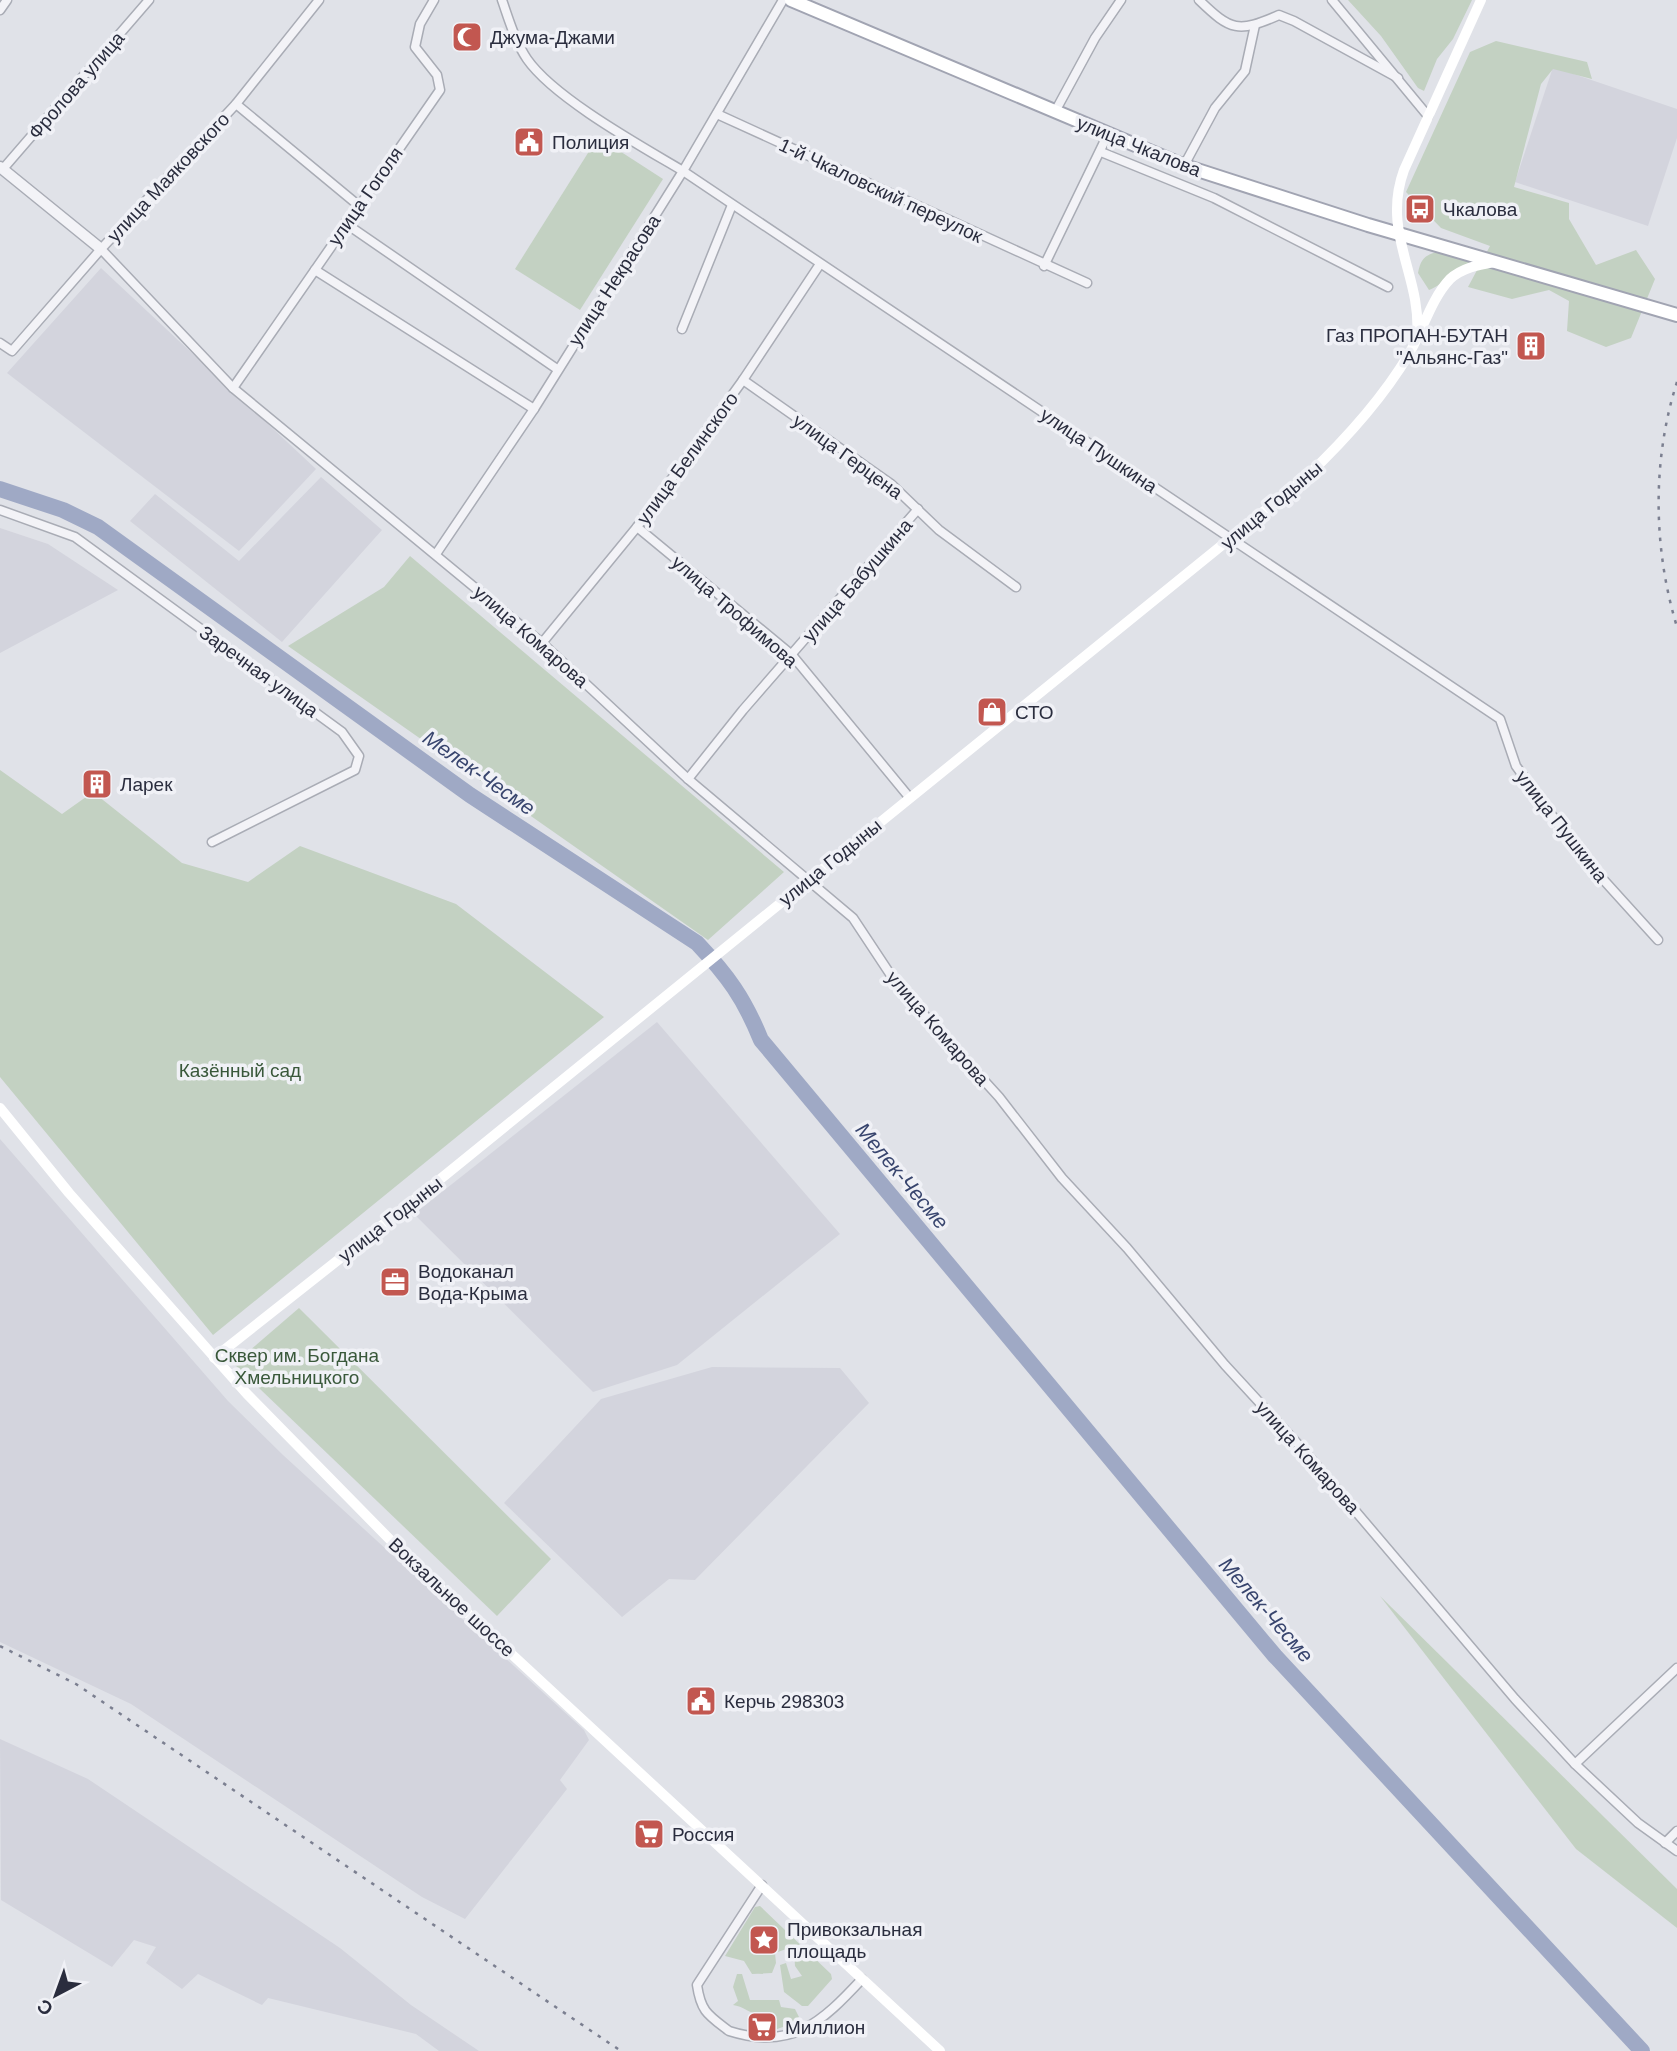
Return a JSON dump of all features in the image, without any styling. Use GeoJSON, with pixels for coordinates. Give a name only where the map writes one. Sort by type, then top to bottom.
{"type":"FeatureCollection","features":[{"type":"Feature","properties":{"kind":"main road","name":"улица Чкалова"},"geometry":{"type":"LineString","coordinates":[[791,0],[1186,163],[1397,229],[1659,306]]}},
{"type":"Feature","properties":{"kind":"main road","name":"улица Чкалова"},"geometry":{"type":"LineString","coordinates":[[805,0],[1056,110]]}},
{"type":"Feature","properties":{"kind":"main road"},"geometry":{"type":"LineString","coordinates":[[1417,339],[1416,304],[1397,229],[1395,202],[1399,182],[1481,0]]}},
{"type":"Feature","properties":{"kind":"main road","name":"улица Годыны"},"geometry":{"type":"LineString","coordinates":[[214,1358],[1232,539],[1345,439],[1380,396],[1417,339],[1436,298],[1448,281],[1469,268],[1498,259]]}},
{"type":"Feature","properties":{"kind":"main road"},"geometry":{"type":"LineString","coordinates":[[1659,306],[1677,309]]}},
{"type":"Feature","properties":{"kind":"main road"},"geometry":{"type":"LineString","coordinates":[[1659,306],[1677,315]]}},
{"type":"Feature","properties":{"kind":"main road","name":"Вокзальное шоссе"},"geometry":{"type":"LineString","coordinates":[[0,1108],[69,1193],[214,1358],[409,1559],[940,2051]]}},
{"type":"Feature","properties":{"kind":"street"},"geometry":{"type":"LineString","coordinates":[[0,10],[7,0]]}},
{"type":"Feature","properties":{"kind":"street","name":"Фролова улица"},"geometry":{"type":"LineString","coordinates":[[1,168],[149,0]]}},
{"type":"Feature","properties":{"kind":"street","name":"улица Гоголя"},"geometry":{"type":"LineString","coordinates":[[233,388],[345,223],[440,90],[437,75],[415,47],[420,24],[434,0]]}},
{"type":"Feature","properties":{"kind":"street","name":"улица Пушкина"},"geometry":{"type":"LineString","coordinates":[[502,0],[518,45],[529,62],[608,125],[683,171],[1500,719],[1516,766],[1580,855],[1658,940]]}},
{"type":"Feature","properties":{"kind":"street","name":"улица Некрасова"},"geometry":{"type":"LineString","coordinates":[[436,554],[534,409],[683,171],[783,0]]}},
{"type":"Feature","properties":{"kind":"street"},"geometry":{"type":"LineString","coordinates":[[1056,110],[1095,38],[1121,0]]}},
{"type":"Feature","properties":{"kind":"street"},"geometry":{"type":"LineString","coordinates":[[1199,0],[1216,16],[1235,28],[1255,25],[1279,15],[1314,29],[1375,68],[1398,78]]}},
{"type":"Feature","properties":{"kind":"street"},"geometry":{"type":"LineString","coordinates":[[1332,0],[1428,116]]}},
{"type":"Feature","properties":{"kind":"street","name":"улица Маяковского"},"geometry":{"type":"LineString","coordinates":[[0,343],[12,351],[101,249],[236,103],[317,1]]}},
{"type":"Feature","properties":{"kind":"street"},"geometry":{"type":"LineString","coordinates":[[1186,163],[1215,108],[1245,71],[1255,25]]}},
{"type":"Feature","properties":{"kind":"street"},"geometry":{"type":"LineString","coordinates":[[236,103],[358,205]]}},
{"type":"Feature","properties":{"kind":"street","name":"1-й Чкаловский переулок"},"geometry":{"type":"LineString","coordinates":[[717,114],[1044,266],[1087,283]]}},
{"type":"Feature","properties":{"kind":"street"},"geometry":{"type":"LineString","coordinates":[[1044,266],[1109,132]]}},
{"type":"Feature","properties":{"kind":"street"},"geometry":{"type":"LineString","coordinates":[[1101,152],[1214,198],[1388,287]]}},
{"type":"Feature","properties":{"kind":"street","name":"улица Комарова"},"geometry":{"type":"LineString","coordinates":[[1,168],[101,249],[233,388],[542,643],[688,779],[853,918],[898,986],[999,1097],[1062,1178],[1126,1248],[1225,1365],[1307,1454],[1515,1699],[1575,1764],[1638,1823],[1677,1851]]}},
{"type":"Feature","properties":{"kind":"street"},"geometry":{"type":"LineString","coordinates":[[682,329],[732,205]]}},
{"type":"Feature","properties":{"kind":"street"},"geometry":{"type":"LineString","coordinates":[[345,223],[557,369]]}},
{"type":"Feature","properties":{"kind":"street","name":"улица Белинского"},"geometry":{"type":"LineString","coordinates":[[542,643],[637,527],[743,380],[820,264]]}},
{"type":"Feature","properties":{"kind":"street"},"geometry":{"type":"LineString","coordinates":[[315,270],[534,409]]}},
{"type":"Feature","properties":{"kind":"street","name":"улица Герцена"},"geometry":{"type":"LineString","coordinates":[[743,380],[891,484],[939,530],[1016,587]]}},
{"type":"Feature","properties":{"kind":"street","name":"улица Бабушкина"},"geometry":{"type":"LineString","coordinates":[[688,779],[918,509]]}},
{"type":"Feature","properties":{"kind":"street","name":"Заречная улица"},"geometry":{"type":"LineString","coordinates":[[0,510],[75,537],[342,732],[352,743],[359,756],[355,770],[212,842]]}},
{"type":"Feature","properties":{"kind":"street","name":"улица Трофимова"},"geometry":{"type":"LineString","coordinates":[[637,527],[792,655],[909,797]]}},
{"type":"Feature","properties":{"kind":"street"},"geometry":{"type":"LineString","coordinates":[[1575,1764],[1677,1668]]}},
{"type":"Feature","properties":{"kind":"street"},"geometry":{"type":"LineString","coordinates":[[1665,1843],[1677,1831]]}},
{"type":"Feature","properties":{"kind":"street"},"geometry":{"type":"LineString","coordinates":[[762,1885],[697,1985],[704,2012],[745,2042],[764,2049]]}},
{"type":"Feature","properties":{"kind":"street"},"geometry":{"type":"LineString","coordinates":[[808,2038],[862,1979]]}},
{"type":"Feature","properties":{"kind":"shaded area"},"geometry":{"type":"Polygon","coordinates":[[[1553,67],[1677,109],[1677,138],[1648,226],[1515,182],[1553,67]]]}},
{"type":"Feature","properties":{"kind":"shaded area"},"geometry":{"type":"Polygon","coordinates":[[[101,268],[316,469],[239,551],[7,373],[101,268]]]}},
{"type":"Feature","properties":{"kind":"shaded area"},"geometry":{"type":"Polygon","coordinates":[[[321,477],[382,530],[282,642],[130,521],[155,494],[239,561],[321,477]]]}},
{"type":"Feature","properties":{"kind":"shaded area"},"geometry":{"type":"Polygon","coordinates":[[[0,528],[48,544],[118,590],[0,653],[0,528]]]}},
{"type":"Feature","properties":{"kind":"shaded area"},"geometry":{"type":"Polygon","coordinates":[[[657,1022],[840,1234],[677,1365],[593,1392],[414,1214],[657,1022]]]}},
{"type":"Feature","properties":{"kind":"shaded area"},"geometry":{"type":"Polygon","coordinates":[[[0,1139],[228,1401],[283,1455],[584,1730],[589,1740],[560,1780],[567,1789],[465,1919],[422,1897],[131,1704],[0,1642],[0,1139]]]}},
{"type":"Feature","properties":{"kind":"shaded area"},"geometry":{"type":"Polygon","coordinates":[[[712,1367],[840,1368],[869,1403],[695,1580],[669,1579],[622,1617],[504,1503],[601,1399],[712,1367]]]}},
{"type":"Feature","properties":{"kind":"shaded area"},"geometry":{"type":"Polygon","coordinates":[[[0,1739],[88,1779],[340,1948],[411,2005],[479,2051],[439,2051],[416,2034],[268,1998],[262,2005],[198,1974],[182,1989],[146,1963],[156,1947],[134,1940],[112,1967],[1,1900],[0,1739]]]}},
{"type":"Feature","properties":{"kind":"green space"},"geometry":{"type":"Polygon","coordinates":[[[1348,0],[1472,0],[1453,39],[1437,59],[1424,91],[1418,88],[1381,36],[1348,0]]]}},
{"type":"Feature","properties":{"kind":"green space"},"geometry":{"type":"Polygon","coordinates":[[[1496,41],[1587,62],[1592,79],[1553,69],[1541,84],[1514,187],[1569,203],[1569,219],[1596,265],[1636,250],[1655,279],[1631,338],[1606,347],[1567,331],[1569,301],[1549,290],[1512,299],[1468,287],[1490,246],[1441,228],[1406,192],[1470,52],[1496,41]]]}},
{"type":"Feature","properties":{"kind":"green space"},"geometry":{"type":"Polygon","coordinates":[[[598,137],[663,179],[580,310],[515,269],[598,137]]]}},
{"type":"Feature","properties":{"kind":"green space"},"geometry":{"type":"Polygon","coordinates":[[[1440,251],[1475,261],[1429,290],[1418,273],[1419,268],[1425,258],[1440,251]]]}},
{"type":"Feature","properties":{"kind":"green space"},"geometry":{"type":"Polygon","coordinates":[[[410,556],[784,872],[708,940],[288,646],[384,587],[410,556]]]}},
{"type":"Feature","properties":{"kind":"green space","name":"Казённый сад"},"geometry":{"type":"Polygon","coordinates":[[[0,770],[62,814],[93,792],[182,863],[248,882],[300,846],[456,904],[604,1017],[213,1335],[0,1077],[0,770]]]}},
{"type":"Feature","properties":{"kind":"green space","name":"Сквер им. Богдана Хмельницкого"},"geometry":{"type":"Polygon","coordinates":[[[299,1308],[551,1559],[497,1616],[234,1364],[299,1308]]]}},
{"type":"Feature","properties":{"kind":"green space"},"geometry":{"type":"Polygon","coordinates":[[[1380,1596],[1677,1889],[1677,1928],[1576,1849],[1380,1596]]]}},
{"type":"Feature","properties":{"kind":"green space"},"geometry":{"type":"Polygon","coordinates":[[[760,1906],[831,1974],[832,1979],[808,2006],[802,2006],[784,1992],[780,1965],[786,1963],[791,1979],[802,1976],[795,1966],[794,1951],[789,1948],[775,1953],[776,1963],[772,1973],[752,1974],[744,1961],[725,1956],[755,1907],[760,1906]]]}},
{"type":"Feature","properties":{"kind":"green space"},"geometry":{"type":"Polygon","coordinates":[[[737,1974],[742,1974],[750,2000],[779,2000],[781,2007],[795,2009],[799,2017],[791,2024],[769,2032],[772,2021],[733,2005],[738,2001],[733,1987],[737,1974]]]}},
{"type":"Feature","properties":{"kind":"waterway","name":"Мелек-Чесме"},"geometry":{"type":"LineString","coordinates":[[0,489],[63,510],[98,527],[470,795],[697,943],[734,988],[761,1040],[1275,1656],[1642,2051]]}},
{"type":"Feature","properties":{"kind":"railway"},"geometry":{"type":"LineString","coordinates":[[1677,382],[1663,442],[1659,504],[1663,566],[1677,627]]}},
{"type":"Feature","properties":{"kind":"railway"},"geometry":{"type":"LineString","coordinates":[[0,1646],[76,1684],[621,2051]]}},
{"type":"Feature","properties":{"kind":"place","name":"Джума-Джами"},"geometry":{"type":"Point","coordinates":[467,37]}},
{"type":"Feature","properties":{"kind":"place","name":"Полиция"},"geometry":{"type":"Point","coordinates":[529,142]}},
{"type":"Feature","properties":{"kind":"place","name":"Чкалова"},"geometry":{"type":"Point","coordinates":[1420,209]}},
{"type":"Feature","properties":{"kind":"place","name":"Газ ПРОПАН-БУТАН \"Альянс-Газ\""},"geometry":{"type":"Point","coordinates":[1531,346]}},
{"type":"Feature","properties":{"kind":"place","name":"СТО"},"geometry":{"type":"Point","coordinates":[992,712]}},
{"type":"Feature","properties":{"kind":"place","name":"Ларек"},"geometry":{"type":"Point","coordinates":[97,784]}},
{"type":"Feature","properties":{"kind":"place","name":"Водоканал Вода-Крыма"},"geometry":{"type":"Point","coordinates":[395,1282]}},
{"type":"Feature","properties":{"kind":"place","name":"Керчь 298303"},"geometry":{"type":"Point","coordinates":[701,1701]}},
{"type":"Feature","properties":{"kind":"place","name":"Россия"},"geometry":{"type":"Point","coordinates":[649,1834]}},
{"type":"Feature","properties":{"kind":"place","name":"Привокзальная площадь"},"geometry":{"type":"Point","coordinates":[764,1940]}},
{"type":"Feature","properties":{"kind":"place","name":"Миллион"},"geometry":{"type":"Point","coordinates":[762,2027]}}]}
